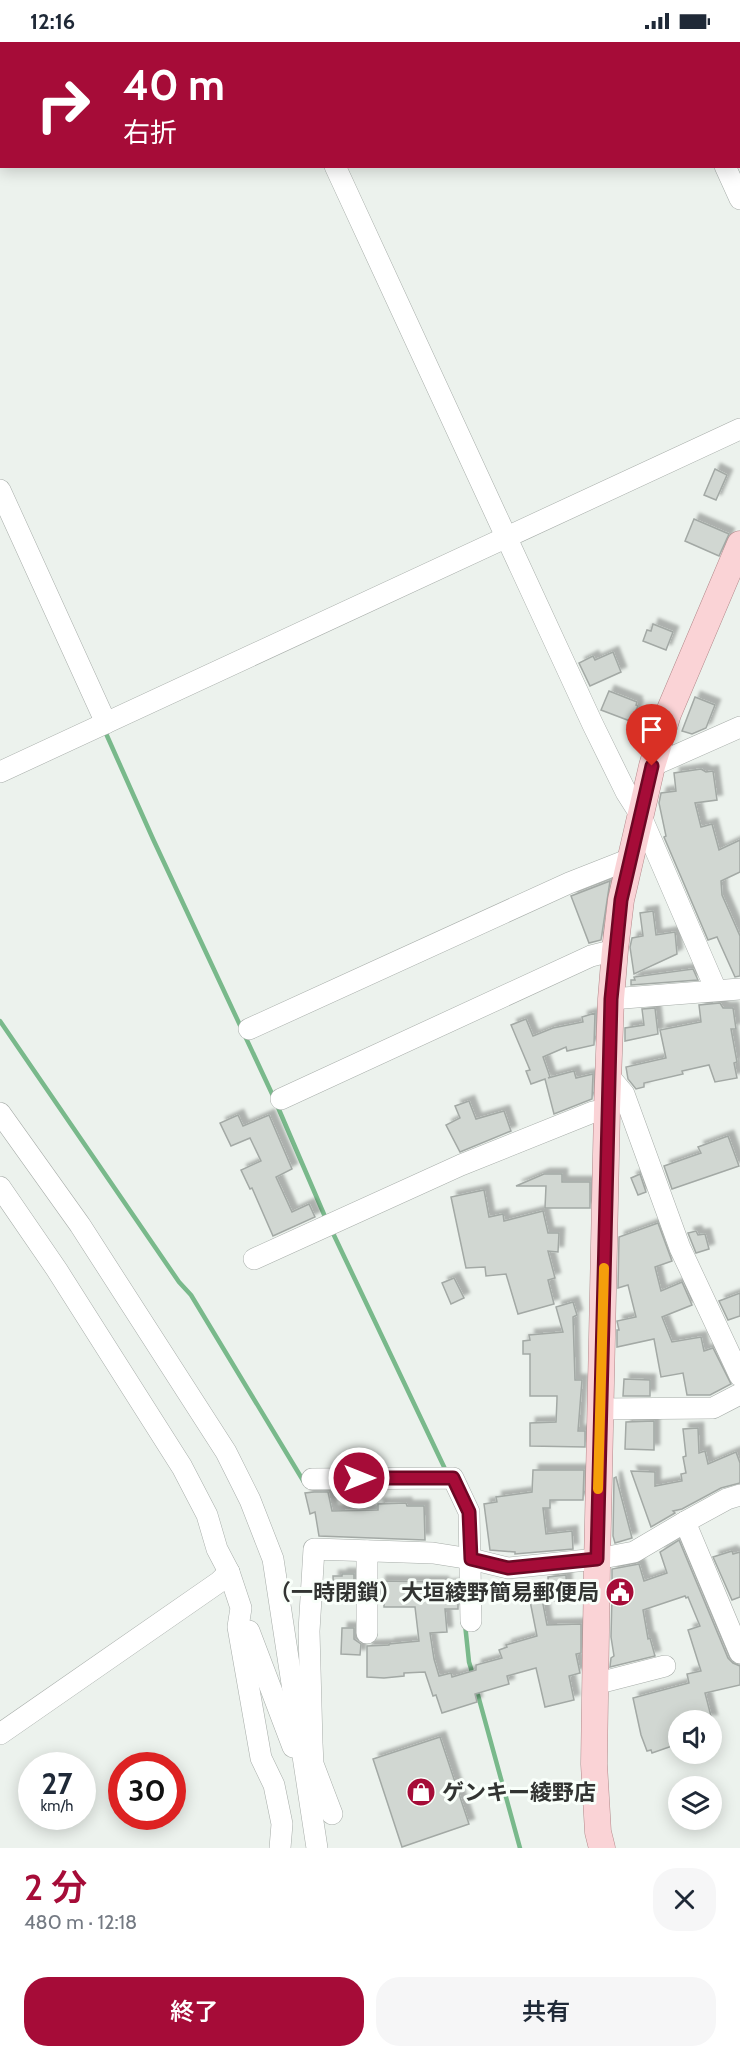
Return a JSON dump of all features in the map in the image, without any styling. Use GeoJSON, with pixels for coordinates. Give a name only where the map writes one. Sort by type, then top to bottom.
{"type":"FeatureCollection","features":[{"type":"Feature","properties":{"kind":"main road"},"geometry":{"type":"LineString","coordinates":[[602,1848],[598,1832],[594,1764],[595,1684],[607,1109],[615,950],[621,900],[640,814],[668,714],[740,544]]}},
{"type":"Feature","properties":{"kind":"street"},"geometry":{"type":"LineString","coordinates":[[336,168],[597,735],[640,814],[716,990]]}},
{"type":"Feature","properties":{"kind":"street"},"geometry":{"type":"LineString","coordinates":[[726,168],[740,199]]}},
{"type":"Feature","properties":{"kind":"street"},"geometry":{"type":"LineString","coordinates":[[0,772],[740,429]]}},
{"type":"Feature","properties":{"kind":"street"},"geometry":{"type":"LineString","coordinates":[[0,490],[106,723]]}},
{"type":"Feature","properties":{"kind":"street"},"geometry":{"type":"LineString","coordinates":[[652,766],[740,727]]}},
{"type":"Feature","properties":{"kind":"street"},"geometry":{"type":"LineString","coordinates":[[249,1029],[569,883],[630,859]]}},
{"type":"Feature","properties":{"kind":"street"},"geometry":{"type":"LineString","coordinates":[[281,1099],[591,956],[615,950]]}},
{"type":"Feature","properties":{"kind":"street"},"geometry":{"type":"LineString","coordinates":[[611,999],[740,989]]}},
{"type":"Feature","properties":{"kind":"street"},"geometry":{"type":"LineString","coordinates":[[608,1075],[624,1094],[680,1248],[739,1374]]}},
{"type":"Feature","properties":{"kind":"street"},"geometry":{"type":"LineString","coordinates":[[254,1259],[461,1165],[593,1112],[607,1109]]}},
{"type":"Feature","properties":{"kind":"street"},"geometry":{"type":"LineString","coordinates":[[0,1113],[80,1225],[226,1452],[243,1484],[273,1559],[309,1763],[317,1848]]}},
{"type":"Feature","properties":{"kind":"street"},"geometry":{"type":"LineString","coordinates":[[0,1187],[57,1270],[182,1467],[207,1515],[217,1550],[229,1572],[292,1746],[309,1763],[332,1814]]}},
{"type":"Feature","properties":{"kind":"street"},"geometry":{"type":"LineString","coordinates":[[600,1408],[713,1408],[740,1395]]}},
{"type":"Feature","properties":{"kind":"street"},"geometry":{"type":"LineString","coordinates":[[312,1479],[453,1478],[469,1512],[471,1621]]}},
{"type":"Feature","properties":{"kind":"street"},"geometry":{"type":"LineString","coordinates":[[309,1763],[309,1631],[314,1549],[433,1554],[471,1559],[508,1568],[597,1559],[634,1552],[727,1499],[740,1495]]}},
{"type":"Feature","properties":{"kind":"street"},"geometry":{"type":"LineString","coordinates":[[685,1522],[740,1653]]}},
{"type":"Feature","properties":{"kind":"street"},"geometry":{"type":"LineString","coordinates":[[367,1633],[368,1551]]}},
{"type":"Feature","properties":{"kind":"street"},"geometry":{"type":"LineString","coordinates":[[0,1734],[219,1582],[229,1572]]}},
{"type":"Feature","properties":{"kind":"street"},"geometry":{"type":"LineString","coordinates":[[241,1608],[238,1627],[261,1758],[274,1785],[282,1824],[280,1848]]}},
{"type":"Feature","properties":{"kind":"street"},"geometry":{"type":"LineString","coordinates":[[595,1684],[665,1666]]}},
{"type":"Feature","properties":{"kind":"building"},"geometry":{"type":"Polygon","coordinates":[[[715,469],[727,475],[716,500],[704,495],[715,469]]]}},
{"type":"Feature","properties":{"kind":"building"},"geometry":{"type":"Polygon","coordinates":[[[694,519],[729,534],[719,556],[685,541],[694,519]]]}},
{"type":"Feature","properties":{"kind":"building"},"geometry":{"type":"Polygon","coordinates":[[[653,624],[673,632],[666,650],[643,641],[647,630],[651,631],[653,624]]]}},
{"type":"Feature","properties":{"kind":"building"},"geometry":{"type":"Polygon","coordinates":[[[613,652],[621,672],[590,686],[579,663],[593,656],[595,660],[613,652]]]}},
{"type":"Feature","properties":{"kind":"building"},"geometry":{"type":"Polygon","coordinates":[[[609,691],[637,702],[638,706],[630,721],[601,710],[609,691]]]}},
{"type":"Feature","properties":{"kind":"building"},"geometry":{"type":"Polygon","coordinates":[[[695,697],[715,705],[706,728],[692,734],[682,731],[695,697]]]}},
{"type":"Feature","properties":{"kind":"building"},"geometry":{"type":"Polygon","coordinates":[[[701,769],[706,772],[713,771],[717,800],[695,803],[701,827],[712,824],[719,850],[740,840],[740,872],[721,881],[722,895],[740,936],[740,976],[735,977],[717,937],[708,940],[664,837],[666,836],[659,803],[661,793],[676,791],[674,773],[701,769]]]}},
{"type":"Feature","properties":{"kind":"building"},"geometry":{"type":"Polygon","coordinates":[[[610,881],[601,940],[589,943],[571,896],[610,881]]]}},
{"type":"Feature","properties":{"kind":"building"},"geometry":{"type":"Polygon","coordinates":[[[653,911],[656,935],[675,932],[677,954],[634,974],[630,947],[632,938],[643,936],[640,913],[653,911]]]}},
{"type":"Feature","properties":{"kind":"building"},"geometry":{"type":"Polygon","coordinates":[[[693,969],[698,980],[631,985],[631,980],[635,980],[634,977],[693,969]]]}},
{"type":"Feature","properties":{"kind":"building"},"geometry":{"type":"Polygon","coordinates":[[[720,1003],[723,1008],[733,1008],[736,1029],[731,1029],[737,1062],[734,1063],[737,1078],[715,1082],[709,1065],[644,1083],[644,1087],[636,1089],[628,1079],[626,1067],[666,1058],[660,1030],[701,1022],[699,1005],[720,1003]]]}},
{"type":"Feature","properties":{"kind":"building"},"geometry":{"type":"Polygon","coordinates":[[[655,1008],[658,1034],[625,1041],[625,1028],[644,1025],[642,1009],[655,1008]]]}},
{"type":"Feature","properties":{"kind":"building"},"geometry":{"type":"Polygon","coordinates":[[[595,1013],[594,1045],[567,1051],[566,1047],[543,1057],[550,1077],[548,1078],[574,1071],[576,1078],[593,1074],[592,1099],[554,1114],[545,1079],[531,1084],[526,1071],[530,1070],[511,1025],[526,1019],[533,1036],[553,1028],[583,1022],[582,1017],[595,1013]]]}},
{"type":"Feature","properties":{"kind":"building"},"geometry":{"type":"Polygon","coordinates":[[[469,1101],[476,1119],[504,1111],[511,1131],[460,1152],[446,1125],[460,1118],[455,1106],[469,1101]]]}},
{"type":"Feature","properties":{"kind":"building"},"geometry":{"type":"Polygon","coordinates":[[[238,1115],[243,1126],[269,1115],[292,1169],[276,1177],[292,1212],[309,1204],[315,1217],[273,1236],[252,1188],[250,1189],[241,1170],[261,1161],[250,1138],[231,1146],[220,1123],[238,1115]]]}},
{"type":"Feature","properties":{"kind":"building"},"geometry":{"type":"Polygon","coordinates":[[[728,1136],[739,1166],[672,1189],[664,1166],[701,1153],[698,1147],[728,1136]]]}},
{"type":"Feature","properties":{"kind":"building"},"geometry":{"type":"Polygon","coordinates":[[[544,1174],[562,1174],[562,1182],[590,1182],[590,1208],[545,1208],[546,1186],[516,1186],[544,1174]]]}},
{"type":"Feature","properties":{"kind":"building"},"geometry":{"type":"Polygon","coordinates":[[[640,1174],[646,1192],[638,1195],[631,1178],[640,1174]]]}},
{"type":"Feature","properties":{"kind":"building"},"geometry":{"type":"Polygon","coordinates":[[[484,1190],[489,1217],[503,1214],[504,1221],[543,1211],[548,1233],[559,1233],[558,1252],[548,1251],[555,1278],[548,1280],[554,1304],[518,1314],[506,1274],[486,1276],[485,1267],[466,1268],[451,1197],[484,1190]]]}},
{"type":"Feature","properties":{"kind":"building"},"geometry":{"type":"Polygon","coordinates":[[[658,1223],[672,1261],[655,1267],[661,1291],[682,1282],[692,1305],[662,1317],[672,1342],[701,1337],[704,1351],[713,1348],[731,1384],[710,1395],[687,1395],[683,1373],[661,1377],[654,1339],[617,1347],[617,1330],[619,1330],[617,1321],[636,1317],[628,1285],[618,1288],[619,1237],[658,1223]]]}},
{"type":"Feature","properties":{"kind":"building"},"geometry":{"type":"Polygon","coordinates":[[[696,1231],[698,1235],[705,1234],[709,1249],[696,1253],[688,1233],[696,1231]]]}},
{"type":"Feature","properties":{"kind":"building"},"geometry":{"type":"Polygon","coordinates":[[[454,1278],[464,1298],[451,1304],[442,1283],[454,1278]]]}},
{"type":"Feature","properties":{"kind":"building"},"geometry":{"type":"Polygon","coordinates":[[[740,1293],[740,1316],[728,1320],[719,1301],[740,1293]]]}},
{"type":"Feature","properties":{"kind":"building"},"geometry":{"type":"Polygon","coordinates":[[[573,1302],[577,1315],[573,1317],[575,1380],[582,1380],[578,1431],[585,1431],[585,1447],[530,1446],[530,1423],[556,1422],[557,1396],[530,1396],[530,1354],[523,1354],[523,1341],[530,1340],[529,1335],[563,1332],[556,1307],[573,1302]]]}},
{"type":"Feature","properties":{"kind":"building"},"geometry":{"type":"Polygon","coordinates":[[[624,1379],[650,1380],[650,1396],[623,1396],[624,1379]]]}},
{"type":"Feature","properties":{"kind":"building"},"geometry":{"type":"Polygon","coordinates":[[[654,1421],[654,1450],[625,1449],[626,1422],[654,1421]]]}},
{"type":"Feature","properties":{"kind":"building"},"geometry":{"type":"Polygon","coordinates":[[[698,1428],[699,1453],[705,1451],[708,1464],[736,1452],[740,1463],[740,1483],[721,1488],[682,1509],[673,1511],[675,1513],[651,1527],[631,1471],[655,1472],[655,1486],[682,1481],[681,1474],[686,1473],[683,1457],[686,1456],[683,1429],[698,1428]]]}},
{"type":"Feature","properties":{"kind":"building"},"geometry":{"type":"Polygon","coordinates":[[[533,1470],[584,1470],[583,1500],[550,1500],[550,1508],[543,1508],[546,1534],[572,1531],[573,1549],[515,1554],[515,1552],[490,1550],[484,1504],[497,1502],[496,1497],[532,1492],[533,1470]]]}},
{"type":"Feature","properties":{"kind":"building"},"geometry":{"type":"Polygon","coordinates":[[[616,1477],[632,1538],[615,1543],[613,1536],[614,1478],[616,1477]]]}},
{"type":"Feature","properties":{"kind":"building"},"geometry":{"type":"Polygon","coordinates":[[[328,1492],[332,1511],[378,1510],[378,1504],[406,1503],[407,1506],[424,1506],[425,1540],[319,1536],[315,1512],[310,1514],[305,1493],[328,1492]]]}},
{"type":"Feature","properties":{"kind":"building"},"geometry":{"type":"Polygon","coordinates":[[[679,1540],[728,1658],[740,1666],[740,1685],[705,1693],[709,1710],[668,1710],[668,1747],[652,1753],[651,1750],[647,1751],[641,1735],[633,1698],[689,1683],[687,1674],[701,1671],[688,1630],[700,1626],[688,1597],[685,1596],[643,1610],[648,1639],[650,1638],[655,1656],[610,1667],[611,1658],[614,1656],[611,1637],[612,1595],[616,1595],[612,1569],[639,1564],[644,1581],[667,1573],[660,1552],[679,1540]]]}},
{"type":"Feature","properties":{"kind":"building"},"geometry":{"type":"Polygon","coordinates":[[[732,1551],[733,1554],[740,1552],[740,1597],[732,1600],[713,1557],[732,1551]]]}},
{"type":"Feature","properties":{"kind":"building"},"geometry":{"type":"Polygon","coordinates":[[[342,1574],[354,1574],[354,1602],[334,1602],[333,1576],[342,1576],[342,1574]]]}},
{"type":"Feature","properties":{"kind":"building"},"geometry":{"type":"Polygon","coordinates":[[[566,1575],[567,1600],[549,1601],[548,1577],[566,1575]]]}},
{"type":"Feature","properties":{"kind":"building"},"geometry":{"type":"Polygon","coordinates":[[[380,1581],[458,1584],[458,1609],[445,1609],[447,1632],[430,1633],[439,1676],[451,1673],[452,1677],[476,1670],[476,1665],[502,1658],[499,1650],[507,1647],[506,1645],[537,1636],[530,1601],[542,1599],[547,1625],[581,1624],[581,1653],[576,1654],[580,1673],[569,1676],[574,1700],[545,1707],[536,1668],[507,1676],[509,1684],[475,1694],[477,1702],[442,1713],[436,1695],[433,1696],[425,1672],[404,1673],[404,1676],[384,1678],[367,1677],[367,1646],[419,1641],[415,1607],[384,1607],[384,1596],[380,1596],[380,1581]]]}},
{"type":"Feature","properties":{"kind":"building"},"geometry":{"type":"Polygon","coordinates":[[[342,1628],[354,1628],[354,1639],[361,1644],[360,1655],[341,1654],[342,1628]]]}},
{"type":"Feature","properties":{"kind":"building","name":"ゲンキー綾野店"},"geometry":{"type":"Polygon","coordinates":[[[440,1737],[469,1824],[402,1847],[373,1759],[440,1737]]]}},
{"type":"Feature","properties":{"kind":"waterway"},"geometry":{"type":"LineString","coordinates":[[104,729],[274,1098]]}},
{"type":"Feature","properties":{"kind":"waterway"},"geometry":{"type":"LineString","coordinates":[[0,1021],[179,1282],[191,1295],[304,1482]]}},
{"type":"Feature","properties":{"kind":"waterway"},"geometry":{"type":"LineString","coordinates":[[277,1105],[326,1219]]}},
{"type":"Feature","properties":{"kind":"waterway"},"geometry":{"type":"LineString","coordinates":[[331,1229],[446,1471]]}},
{"type":"Feature","properties":{"kind":"waterway"},"geometry":{"type":"LineString","coordinates":[[465,1624],[469,1662],[473,1675]]}},
{"type":"Feature","properties":{"kind":"waterway"},"geometry":{"type":"LineString","coordinates":[[476,1688],[520,1848]]}},
{"type":"Feature","properties":{"kind":"slow traffic"},"geometry":{"type":"LineString","coordinates":[[598,1489],[604,1268]]}},
{"type":"Feature","properties":{"kind":"place","name":"（一時閉鎖）大垣綾野簡易郵便局"},"geometry":{"type":"Point","coordinates":[620,1592]}},
{"type":"Feature","properties":{"kind":"place","name":"ゲンキー綾野店"},"geometry":{"type":"Point","coordinates":[421,1792]}},
{"type":"Feature","properties":{"kind":"route"},"geometry":{"type":"LineString","coordinates":[[359,1478],[453,1478],[469,1512],[471,1559],[508,1568],[597,1559],[611,999],[621,900],[652,766]]}}]}
